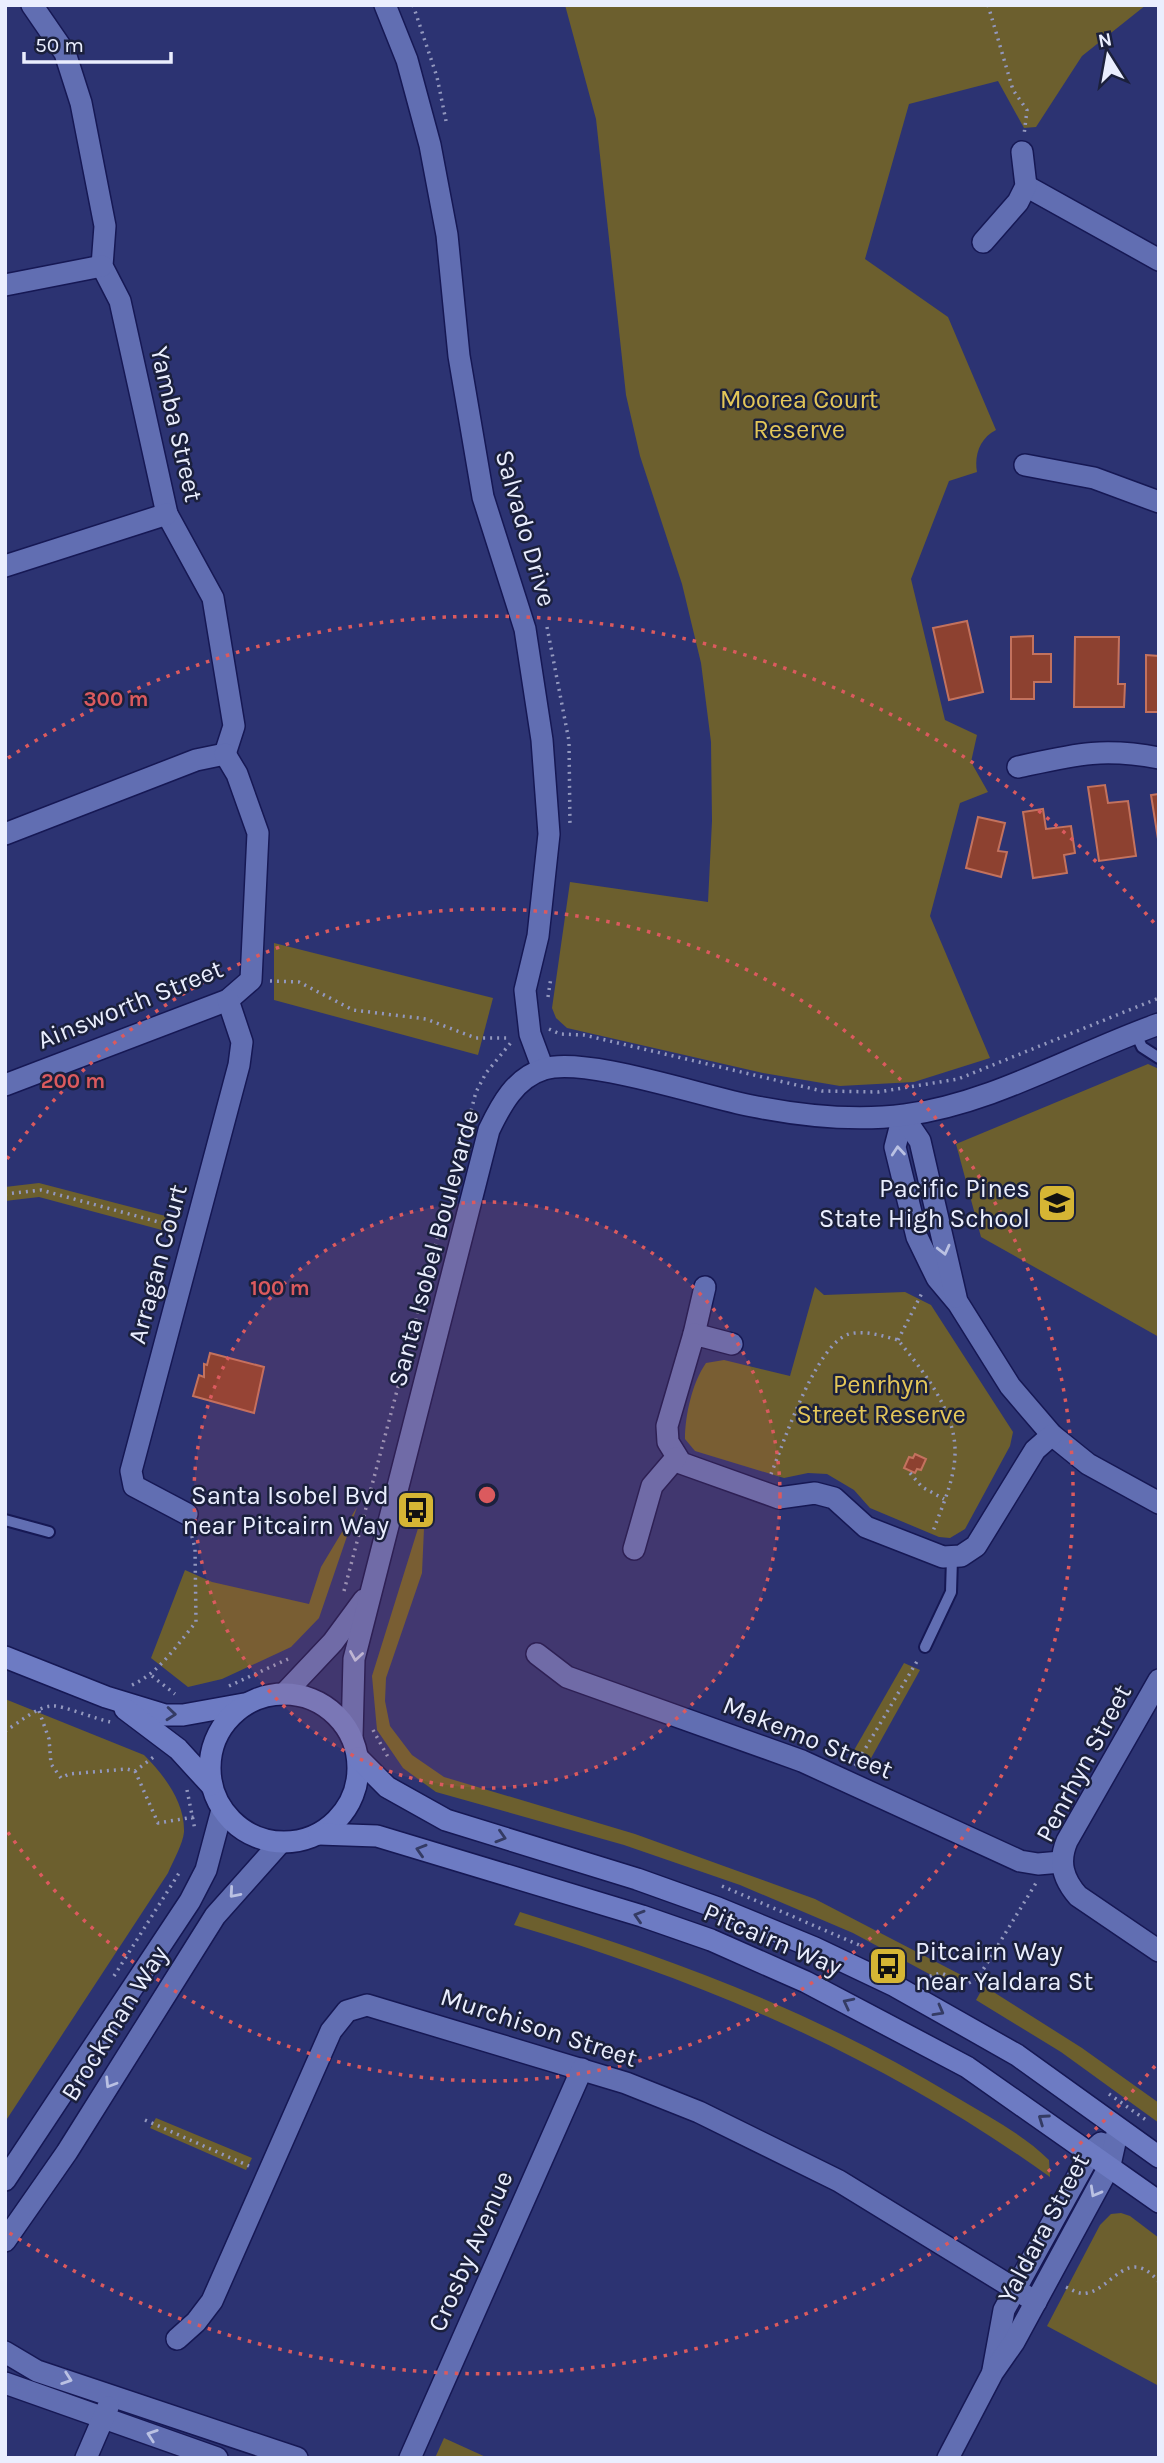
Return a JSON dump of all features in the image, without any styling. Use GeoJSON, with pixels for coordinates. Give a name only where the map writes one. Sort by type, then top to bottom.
{"type":"FeatureCollection","features":[{"type":"Feature","properties":{"kind":"main road"},"geometry":{"type":"LineString","coordinates":[[5,1657],[106,1697],[165,1715],[183,1715],[248,1703],[265,1696],[305,1696],[324,1705],[341,1719],[352,1737],[358,1758],[358,1781],[351,1802],[337,1821],[319,1834],[300,1841],[280,1843],[257,1838],[237,1827],[222,1810],[211,1785],[178,1749],[106,1697]]}},
{"type":"Feature","properties":{"kind":"main road"},"geometry":{"type":"LineString","coordinates":[[211,1785],[209,1761],[215,1738],[229,1718],[248,1703]]}},
{"type":"Feature","properties":{"kind":"main road","name":"Pitcairn Way"},"geometry":{"type":"LineString","coordinates":[[358,1758],[387,1787],[446,1820],[637,1879],[718,1908],[816,1948],[895,1986],[1017,2055],[1159,2158]]}},
{"type":"Feature","properties":{"kind":"main road","name":"Pitcairn Way"},"geometry":{"type":"LineString","coordinates":[[319,1834],[377,1836],[711,1940],[806,1982],[967,2067],[1159,2202]]}},
{"type":"Feature","properties":{"kind":"street"},"geometry":{"type":"LineString","coordinates":[[5,285],[102,266],[105,226],[81,103],[65,53],[32,5]]}},
{"type":"Feature","properties":{"kind":"street","name":"Salvado Drive"},"geometry":{"type":"LineString","coordinates":[[385,5],[407,60],[430,145],[447,235],[459,356],[483,497],[525,629],[542,740],[549,834],[538,936],[525,990],[522,1036],[543,1069]]}},
{"type":"Feature","properties":{"kind":"street"},"geometry":{"type":"LineString","coordinates":[[983,242],[1018,202],[1026,186],[1021,152]]}},
{"type":"Feature","properties":{"kind":"street"},"geometry":{"type":"LineString","coordinates":[[1026,186],[1159,260]]}},
{"type":"Feature","properties":{"kind":"street","name":"Yamba Street"},"geometry":{"type":"LineString","coordinates":[[102,266],[120,301],[167,514],[213,598],[233,726],[225,754]]}},
{"type":"Feature","properties":{"kind":"street"},"geometry":{"type":"LineString","coordinates":[[1025,465],[1094,478],[1159,502]]}},
{"type":"Feature","properties":{"kind":"street"},"geometry":{"type":"LineString","coordinates":[[5,566],[167,514]]}},
{"type":"Feature","properties":{"kind":"street"},"geometry":{"type":"LineString","coordinates":[[1018,767],[1091,751],[1129,752],[1159,758]]}},
{"type":"Feature","properties":{"kind":"street"},"geometry":{"type":"LineString","coordinates":[[5,834],[196,760],[225,754]]}},
{"type":"Feature","properties":{"kind":"street","name":"Ainsworth Street"},"geometry":{"type":"LineString","coordinates":[[5,1085],[228,1000],[246,986],[253,972],[258,848],[254,819],[237,774],[225,754]]}},
{"type":"Feature","properties":{"kind":"street","name":"Arragan Court"},"geometry":{"type":"LineString","coordinates":[[187,1514],[134,1486],[131,1471],[239,1065],[242,1042],[228,1000]]}},
{"type":"Feature","properties":{"kind":"street","name":"Santa Isobel Boulevarde"},"geometry":{"type":"LineString","coordinates":[[352,1737],[354,1659],[489,1130],[511,1092],[526,1078],[543,1069],[575,1065],[750,1106],[807,1115],[846,1119],[903,1115],[952,1107],[985,1096],[1159,1024]]}},
{"type":"Feature","properties":{"kind":"street"},"geometry":{"type":"LineString","coordinates":[[903,1115],[920,1141],[957,1303],[1010,1386],[1052,1435],[1088,1464],[1159,1503]]}},
{"type":"Feature","properties":{"kind":"street"},"geometry":{"type":"LineString","coordinates":[[705,1287],[667,1426],[668,1443],[676,1458],[688,1467],[779,1498],[815,1493],[834,1498],[866,1527],[925,1552],[951,1558],[976,1546],[1035,1450],[1052,1435]]}},
{"type":"Feature","properties":{"kind":"street"},"geometry":{"type":"LineString","coordinates":[[694,1334],[732,1344]]}},
{"type":"Feature","properties":{"kind":"street"},"geometry":{"type":"LineString","coordinates":[[634,1549],[652,1486],[676,1458]]}},
{"type":"Feature","properties":{"kind":"street","name":"Santa Isobel Boulevarde"},"geometry":{"type":"LineString","coordinates":[[284,1694],[333,1642],[371,1590]]}},
{"type":"Feature","properties":{"kind":"street","name":"Makemo Street"},"geometry":{"type":"LineString","coordinates":[[537,1654],[567,1677],[802,1761],[1020,1861],[1038,1864],[1061,1862]]}},
{"type":"Feature","properties":{"kind":"street","name":"Penrhyn Street"},"geometry":{"type":"LineString","coordinates":[[1159,1680],[1068,1841],[1061,1862],[1069,1886],[1078,1896],[1159,1951]]}},
{"type":"Feature","properties":{"kind":"street","name":"Brockman Way"},"geometry":{"type":"LineString","coordinates":[[5,2180],[190,1901],[206,1870],[222,1810]]}},
{"type":"Feature","properties":{"kind":"street","name":"Brockman Way"},"geometry":{"type":"LineString","coordinates":[[5,2241],[66,2152],[215,1916],[280,1843]]}},
{"type":"Feature","properties":{"kind":"street","name":"Murchison Street"},"geometry":{"type":"LineString","coordinates":[[177,2339],[196,2322],[212,2301],[331,2031],[343,2015],[357,2006],[367,2005],[389,2009],[667,2098],[801,2160],[1036,2302]]}},
{"type":"Feature","properties":{"kind":"street","name":"Crosby Avenue"},"geometry":{"type":"LineString","coordinates":[[410,2457],[582,2069]]}},
{"type":"Feature","properties":{"kind":"street","name":"Yaldara Street"},"geometry":{"type":"LineString","coordinates":[[992,2372],[1004,2310],[1091,2152],[1118,2129]]}},
{"type":"Feature","properties":{"kind":"street","name":"Yaldara Street"},"geometry":{"type":"LineString","coordinates":[[948,2458],[992,2372],[1014,2342],[1110,2165],[1118,2129]]}},
{"type":"Feature","properties":{"kind":"street"},"geometry":{"type":"LineString","coordinates":[[5,2352],[37,2371],[297,2458]]}},
{"type":"Feature","properties":{"kind":"street"},"geometry":{"type":"LineString","coordinates":[[5,2384],[217,2458]]}},
{"type":"Feature","properties":{"kind":"street"},"geometry":{"type":"LineString","coordinates":[[86,2458],[113,2395]]}},
{"type":"Feature","properties":{"kind":"lane"},"geometry":{"type":"LineString","coordinates":[[1135,1032],[1142,1047],[1159,1058]]}},
{"type":"Feature","properties":{"kind":"lane"},"geometry":{"type":"LineString","coordinates":[[5,1520],[50,1532]]}},
{"type":"Feature","properties":{"kind":"lane"},"geometry":{"type":"LineString","coordinates":[[925,1647],[951,1592],[951,1558]]}},
{"type":"Feature","properties":{"kind":"path"},"geometry":{"type":"LineString","coordinates":[[988,5],[1013,90],[1027,110],[1021,152]]}},
{"type":"Feature","properties":{"kind":"path"},"geometry":{"type":"LineString","coordinates":[[268,981],[299,982],[353,1010],[426,1019],[476,1038],[522,1036],[548,1028],[560,1034],[584,1035],[822,1091],[877,1092],[958,1079],[1159,998]]}},
{"type":"Feature","properties":{"kind":"path"},"geometry":{"type":"LineString","coordinates":[[342,1599],[476,1092],[486,1073],[522,1036]]}},
{"type":"Feature","properties":{"kind":"path"},"geometry":{"type":"LineString","coordinates":[[5,1194],[41,1190],[195,1232]]}},
{"type":"Feature","properties":{"kind":"path"},"geometry":{"type":"LineString","coordinates":[[898,1340],[919,1296]]}},
{"type":"Feature","properties":{"kind":"path"},"geometry":{"type":"LineString","coordinates":[[763,1492],[816,1370],[832,1345],[841,1338],[861,1333],[898,1340],[932,1385],[953,1437],[955,1455],[944,1499],[925,1552]]}},
{"type":"Feature","properties":{"kind":"path"},"geometry":{"type":"LineString","coordinates":[[910,1473],[922,1487],[944,1499]]}},
{"type":"Feature","properties":{"kind":"path"},"geometry":{"type":"LineString","coordinates":[[186,1701],[152,1676],[159,1664],[196,1622],[195,1548],[187,1514]]}},
{"type":"Feature","properties":{"kind":"path"},"geometry":{"type":"LineString","coordinates":[[847,1780],[925,1647]]}},
{"type":"Feature","properties":{"kind":"path"},"geometry":{"type":"LineString","coordinates":[[5,1731],[55,1705],[87,1718],[120,1724]]}},
{"type":"Feature","properties":{"kind":"path"},"geometry":{"type":"LineString","coordinates":[[39,1711],[49,1740],[51,1764],[61,1778],[81,1773],[135,1771],[160,1752]]}},
{"type":"Feature","properties":{"kind":"path"},"geometry":{"type":"LineString","coordinates":[[135,1771],[158,1823],[194,1816]]}},
{"type":"Feature","properties":{"kind":"path"},"geometry":{"type":"LineString","coordinates":[[186,1785],[194,1816],[193,1841]]}},
{"type":"Feature","properties":{"kind":"path"},"geometry":{"type":"LineString","coordinates":[[109,1983],[186,1862]]}},
{"type":"Feature","properties":{"kind":"path"},"geometry":{"type":"LineString","coordinates":[[922,1979],[941,1973],[967,1984],[978,1978],[1037,1880],[1038,1864]]}},
{"type":"Feature","properties":{"kind":"path"},"geometry":{"type":"LineString","coordinates":[[145,2120],[268,2174]]}},
{"type":"Feature","properties":{"kind":"path"},"geometry":{"type":"LineString","coordinates":[[1049,2278],[1080,2293],[1089,2293],[1115,2274],[1130,2268],[1149,2273],[1159,2282]]}},
{"type":"Feature","properties":{"kind":"green space","name":"Moorea Court Reserve"},"geometry":{"type":"Polygon","coordinates":[[[565,5],[1146,5],[1082,56],[1036,127],[1024,128],[998,81],[909,104],[865,259],[948,317],[996,430],[990,433],[979,448],[977,472],[949,481],[911,579],[945,720],[977,735],[971,762],[988,792],[960,803],[930,916],[990,1058],[914,1082],[840,1086],[763,1073],[567,1028],[556,1018],[552,1008],[570,882],[708,902],[712,821],[711,742],[701,663],[682,584],[640,456],[626,395],[596,119],[565,5]]]}},
{"type":"Feature","properties":{"kind":"green space"},"geometry":{"type":"Polygon","coordinates":[[[274,943],[493,998],[478,1055],[274,1000],[274,943]]]}},
{"type":"Feature","properties":{"kind":"green space","name":"Pacific Pines State High School"},"geometry":{"type":"Polygon","coordinates":[[[1148,1064],[1159,1069],[1159,1337],[981,1237],[956,1144],[1148,1064]]]}},
{"type":"Feature","properties":{"kind":"green space"},"geometry":{"type":"Polygon","coordinates":[[[39,1183],[177,1219],[173,1233],[39,1197],[5,1201],[5,1187],[39,1183]]]}},
{"type":"Feature","properties":{"kind":"green space","name":"Penrhyn Street Reserve"},"geometry":{"type":"Polygon","coordinates":[[[815,1287],[824,1295],[905,1292],[931,1305],[1013,1432],[1010,1446],[965,1529],[950,1538],[939,1537],[870,1508],[854,1490],[827,1474],[808,1473],[784,1478],[695,1451],[685,1439],[690,1400],[706,1363],[724,1360],[790,1376],[815,1287]]]}},
{"type":"Feature","properties":{"kind":"green space"},"geometry":{"type":"Polygon","coordinates":[[[425,1506],[422,1573],[386,1678],[385,1701],[390,1726],[412,1755],[444,1777],[635,1834],[815,1899],[967,1978],[959,1990],[853,1933],[740,1885],[624,1845],[436,1792],[403,1768],[377,1730],[372,1676],[425,1506]]]}},
{"type":"Feature","properties":{"kind":"green space"},"geometry":{"type":"Polygon","coordinates":[[[357,1507],[319,1618],[291,1647],[222,1679],[188,1687],[151,1658],[185,1570],[212,1582],[309,1604],[321,1567],[357,1507]]]}},
{"type":"Feature","properties":{"kind":"green space"},"geometry":{"type":"Polygon","coordinates":[[[904,1663],[920,1670],[870,1760],[853,1752],[904,1663]]]}},
{"type":"Feature","properties":{"kind":"green space"},"geometry":{"type":"Polygon","coordinates":[[[5,1699],[144,1755],[172,1790],[181,1810],[184,1832],[168,1873],[5,2122],[5,1699]]]}},
{"type":"Feature","properties":{"kind":"green space"},"geometry":{"type":"Polygon","coordinates":[[[520,1912],[690,1969],[851,2039],[1016,2134],[1049,2160],[1050,2177],[987,2134],[859,2060],[793,2028],[657,1972],[514,1925],[520,1912]]]}},
{"type":"Feature","properties":{"kind":"green space"},"geometry":{"type":"Polygon","coordinates":[[[984,1986],[1082,2048],[1159,2103],[1159,2123],[1061,2052],[976,2000],[984,1986]]]}},
{"type":"Feature","properties":{"kind":"green space"},"geometry":{"type":"Polygon","coordinates":[[[156,2118],[252,2158],[246,2170],[150,2128],[156,2118]]]}},
{"type":"Feature","properties":{"kind":"green space"},"geometry":{"type":"Polygon","coordinates":[[[1111,2214],[1130,2216],[1159,2238],[1159,2386],[1047,2326],[1100,2225],[1111,2214]]]}},
{"type":"Feature","properties":{"kind":"green space"},"geometry":{"type":"Polygon","coordinates":[[[444,2438],[488,2458],[435,2458],[444,2438]]]}},
{"type":"Feature","properties":{"kind":"building"},"geometry":{"type":"Polygon","coordinates":[[[967,621],[983,692],[949,700],[933,628],[967,621]]]}},
{"type":"Feature","properties":{"kind":"building"},"geometry":{"type":"Polygon","coordinates":[[[1033,636],[1033,654],[1051,654],[1051,682],[1034,682],[1034,699],[1011,699],[1011,637],[1033,636]]]}},
{"type":"Feature","properties":{"kind":"building"},"geometry":{"type":"Polygon","coordinates":[[[1075,637],[1119,637],[1118,684],[1125,684],[1124,707],[1074,707],[1075,637]]]}},
{"type":"Feature","properties":{"kind":"building"},"geometry":{"type":"Polygon","coordinates":[[[1146,655],[1159,656],[1159,712],[1146,712],[1146,655]]]}},
{"type":"Feature","properties":{"kind":"building"},"geometry":{"type":"Polygon","coordinates":[[[1105,785],[1108,803],[1128,801],[1136,856],[1099,861],[1088,787],[1105,785]]]}},
{"type":"Feature","properties":{"kind":"building"},"geometry":{"type":"Polygon","coordinates":[[[1159,794],[1159,839],[1158,839],[1151,795],[1159,794]]]}},
{"type":"Feature","properties":{"kind":"building"},"geometry":{"type":"Polygon","coordinates":[[[1043,809],[1046,829],[1071,826],[1075,853],[1064,855],[1067,873],[1033,878],[1023,812],[1043,809]]]}},
{"type":"Feature","properties":{"kind":"building"},"geometry":{"type":"Polygon","coordinates":[[[978,817],[1005,823],[998,851],[1007,852],[1001,877],[966,868],[978,817]]]}},
{"type":"Feature","properties":{"kind":"building"},"geometry":{"type":"Polygon","coordinates":[[[210,1353],[264,1367],[254,1413],[193,1396],[199,1375],[204,1377],[204,1364],[207,1365],[210,1353]]]}},
{"type":"Feature","properties":{"kind":"building"},"geometry":{"type":"Polygon","coordinates":[[[915,1454],[926,1459],[921,1470],[917,1469],[915,1473],[904,1468],[909,1457],[913,1458],[915,1454]]]}},
{"type":"Feature","properties":{"kind":"place","name":"Pacific Pines State High School"},"geometry":{"type":"Point","coordinates":[1057,1203]}},
{"type":"Feature","properties":{"kind":"place","name":"Santa Isobel Bvd near Pitcairn Way"},"geometry":{"type":"Point","coordinates":[416,1510]}},
{"type":"Feature","properties":{"kind":"place","name":"Pitcairn Way near Yaldara St"},"geometry":{"type":"Point","coordinates":[888,1966]}}]}
